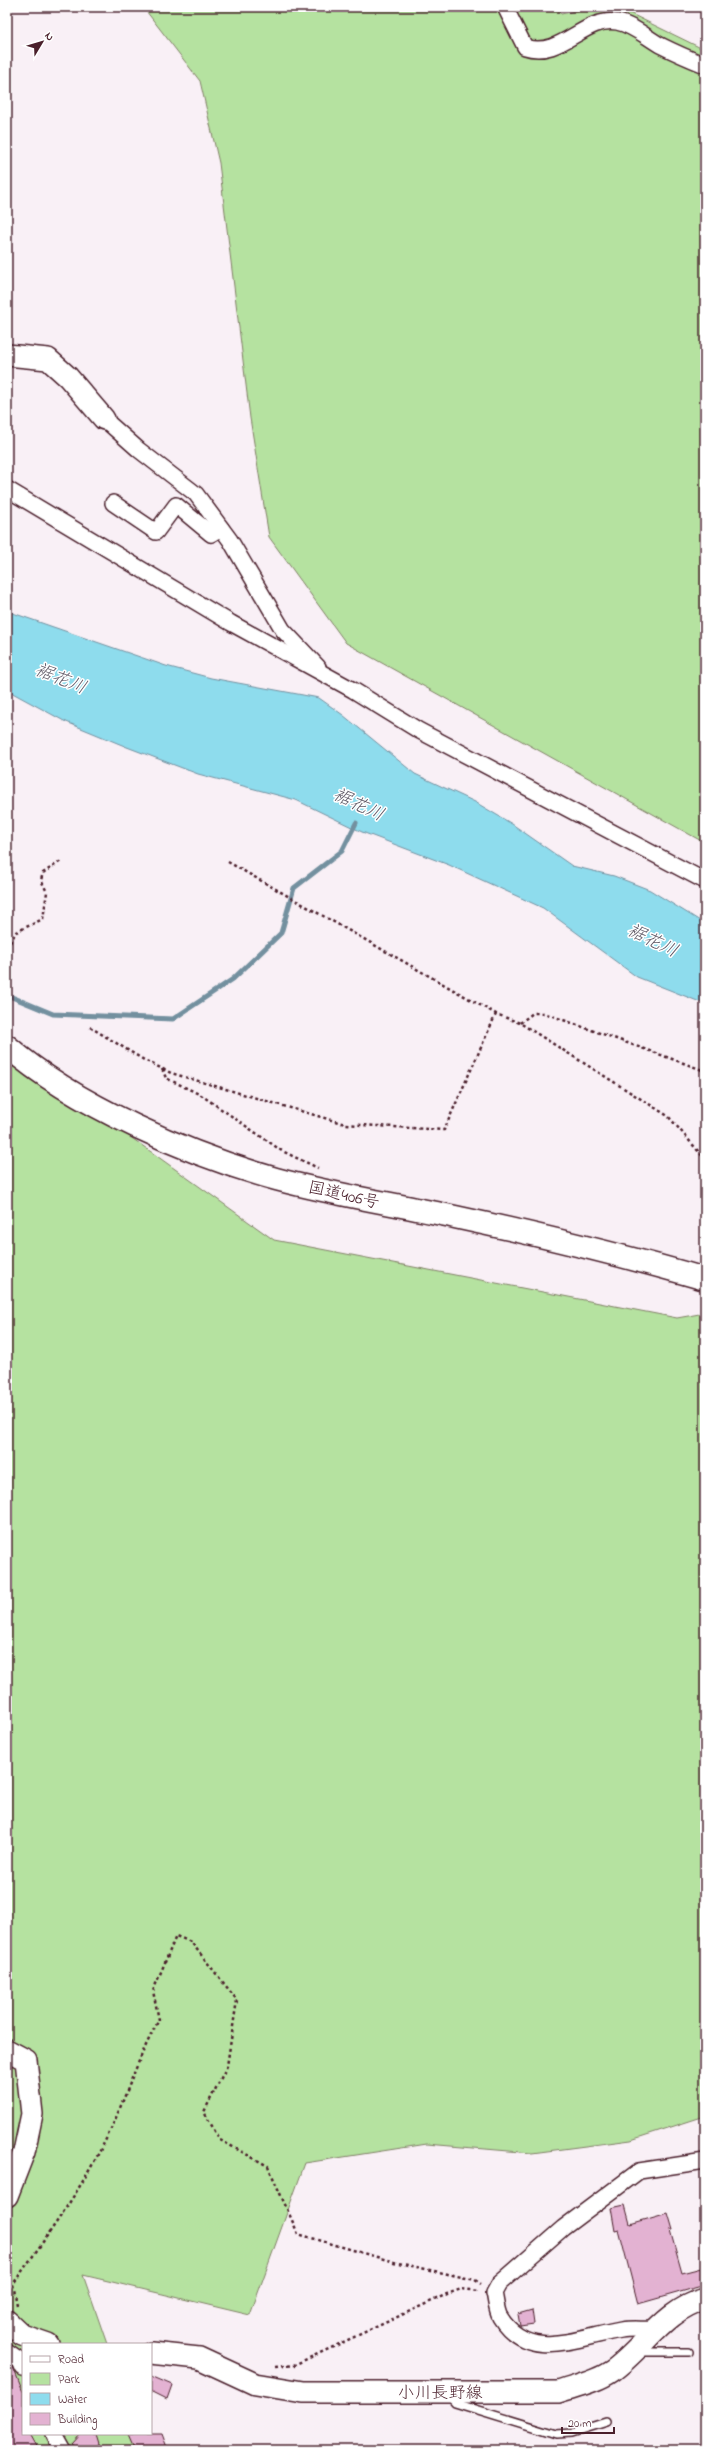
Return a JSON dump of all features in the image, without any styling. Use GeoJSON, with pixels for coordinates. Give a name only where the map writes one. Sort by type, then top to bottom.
{"type":"FeatureCollection","features":[{"type":"Feature","properties":{"kind":"highway","name":"国道406号"},"geometry":{"type":"LineString","coordinates":[[7,1046],[15,1062],[133,1125],[202,1153],[276,1178],[568,1243],[705,1279]]}},
{"type":"Feature","properties":{"kind":"main road"},"geometry":{"type":"LineString","coordinates":[[7,356],[48,359],[68,377],[104,418]]}},
{"type":"Feature","properties":{"kind":"main road"},"geometry":{"type":"LineString","coordinates":[[7,2050],[26,2060],[32,2114],[24,2152],[7,2196]]}},
{"type":"Feature","properties":{"kind":"main road","name":"小川長野線"},"geometry":{"type":"LineString","coordinates":[[152,2353],[199,2358],[255,2384],[303,2392],[558,2392],[598,2379],[632,2353],[672,2314],[690,2303],[705,2298]]}},
{"type":"Feature","properties":{"kind":"main road"},"geometry":{"type":"LineString","coordinates":[[14,2328],[46,2343]]}},
{"type":"Feature","properties":{"kind":"street"},"geometry":{"type":"LineString","coordinates":[[504,7],[525,47],[533,50],[548,49],[600,23],[616,22],[633,28],[659,45],[705,64]]}},
{"type":"Feature","properties":{"kind":"street"},"geometry":{"type":"LineString","coordinates":[[104,418],[139,450],[196,494],[222,528],[284,630],[326,676]]}},
{"type":"Feature","properties":{"kind":"street"},"geometry":{"type":"LineString","coordinates":[[7,489],[256,638],[353,690],[418,730],[705,881]]}},
{"type":"Feature","properties":{"kind":"street"},"geometry":{"type":"LineString","coordinates":[[114,503],[156,532],[176,505],[211,534],[222,528]]}},
{"type":"Feature","properties":{"kind":"street"},"geometry":{"type":"LineString","coordinates":[[655,2329],[621,2330],[583,2340],[543,2344],[529,2342],[520,2338],[499,2316],[494,2293],[499,2284],[552,2238],[639,2172],[705,2160]]}},
{"type":"Feature","properties":{"kind":"street"},"geometry":{"type":"LineString","coordinates":[[7,2352],[20,2361],[22,2366]]}},
{"type":"Feature","properties":{"kind":"street"},"geometry":{"type":"LineString","coordinates":[[55,2435],[64,2450]]}},
{"type":"Feature","properties":{"kind":"lane"},"geometry":{"type":"LineString","coordinates":[[632,2353],[689,2352]]}},
{"type":"Feature","properties":{"kind":"lane"},"geometry":{"type":"LineString","coordinates":[[446,2392],[455,2403],[557,2434],[571,2433],[606,2422]]}},
{"type":"Feature","properties":{"kind":"path"},"geometry":{"type":"LineString","coordinates":[[7,948],[16,932],[43,919],[47,892],[41,880],[43,873],[61,861]]}},
{"type":"Feature","properties":{"kind":"path"},"geometry":{"type":"LineString","coordinates":[[228,862],[496,1014],[520,1023],[668,1116],[705,1159]]}},
{"type":"Feature","properties":{"kind":"path"},"geometry":{"type":"LineString","coordinates":[[520,1023],[532,1013],[544,1013],[700,1069],[705,1073]]}},
{"type":"Feature","properties":{"kind":"path"},"geometry":{"type":"LineString","coordinates":[[90,1027],[162,1068],[346,1124],[444,1130],[496,1014]]}},
{"type":"Feature","properties":{"kind":"path"},"geometry":{"type":"LineString","coordinates":[[162,1068],[166,1078],[200,1095],[282,1151],[321,1169]]}},
{"type":"Feature","properties":{"kind":"path"},"geometry":{"type":"LineString","coordinates":[[14,2328],[13,2284],[62,2216],[103,2145],[144,2045],[159,2020],[152,1991],[176,1936],[191,1942],[237,2000],[227,2066],[204,2112],[220,2140],[268,2166],[298,2234],[394,2262],[475,2280],[494,2293]]}},
{"type":"Feature","properties":{"kind":"path"},"geometry":{"type":"LineString","coordinates":[[273,2367],[294,2365],[461,2289],[494,2293]]}},
{"type":"Feature","properties":{"kind":"green space"},"geometry":{"type":"Polygon","coordinates":[[[143,7],[556,7],[561,14],[595,7],[617,7],[705,50],[705,843],[346,643],[269,537],[250,418],[219,163],[200,81],[143,7]]]}},
{"type":"Feature","properties":{"kind":"green space"},"geometry":{"type":"Polygon","coordinates":[[[7,1053],[55,1083],[274,1240],[677,1318],[705,1313],[705,2116],[631,2140],[532,2153],[427,2144],[305,2163],[250,2315],[83,2275],[107,2343],[22,2343],[22,2435],[140,2435],[145,2450],[7,2450],[7,1053]]]}},
{"type":"Feature","properties":{"kind":"water","name":"裾花川"},"geometry":{"type":"Polygon","coordinates":[[[7,611],[166,666],[211,678],[319,698],[343,715],[415,774],[475,802],[512,824],[572,866],[614,876],[650,890],[705,924],[705,1004],[637,977],[543,908],[449,865],[362,832],[296,800],[198,774],[127,747],[64,721],[7,690],[7,611]]]}},
{"type":"Feature","properties":{"kind":"building"},"geometry":{"type":"Polygon","coordinates":[[[625,2205],[630,2224],[668,2213],[673,2230],[670,2230],[682,2273],[705,2267],[705,2285],[638,2304],[619,2230],[615,2231],[611,2208],[625,2205]]]}},
{"type":"Feature","properties":{"kind":"building"},"geometry":{"type":"Polygon","coordinates":[[[532,2310],[534,2324],[520,2326],[518,2314],[532,2310]]]}},
{"type":"Feature","properties":{"kind":"building"},"geometry":{"type":"Polygon","coordinates":[[[7,2363],[13,2367],[22,2390],[22,2435],[31,2435],[39,2450],[7,2450],[7,2363]]]}},
{"type":"Feature","properties":{"kind":"building"},"geometry":{"type":"Polygon","coordinates":[[[152,2376],[172,2385],[167,2399],[152,2392],[152,2376]]]}},
{"type":"Feature","properties":{"kind":"building"},"geometry":{"type":"Polygon","coordinates":[[[162,2434],[168,2450],[135,2450],[128,2435],[162,2434]]]}},
{"type":"Feature","properties":{"kind":"building"},"geometry":{"type":"Polygon","coordinates":[[[80,2435],[95,2435],[100,2450],[80,2450],[72,2444],[80,2435]]]}},
{"type":"Feature","properties":{"kind":"waterway","name":"裾花川"},"geometry":{"type":"LineString","coordinates":[[7,995],[53,1014],[173,1019],[233,979],[281,933],[294,888],[342,851],[356,823]]}}]}
